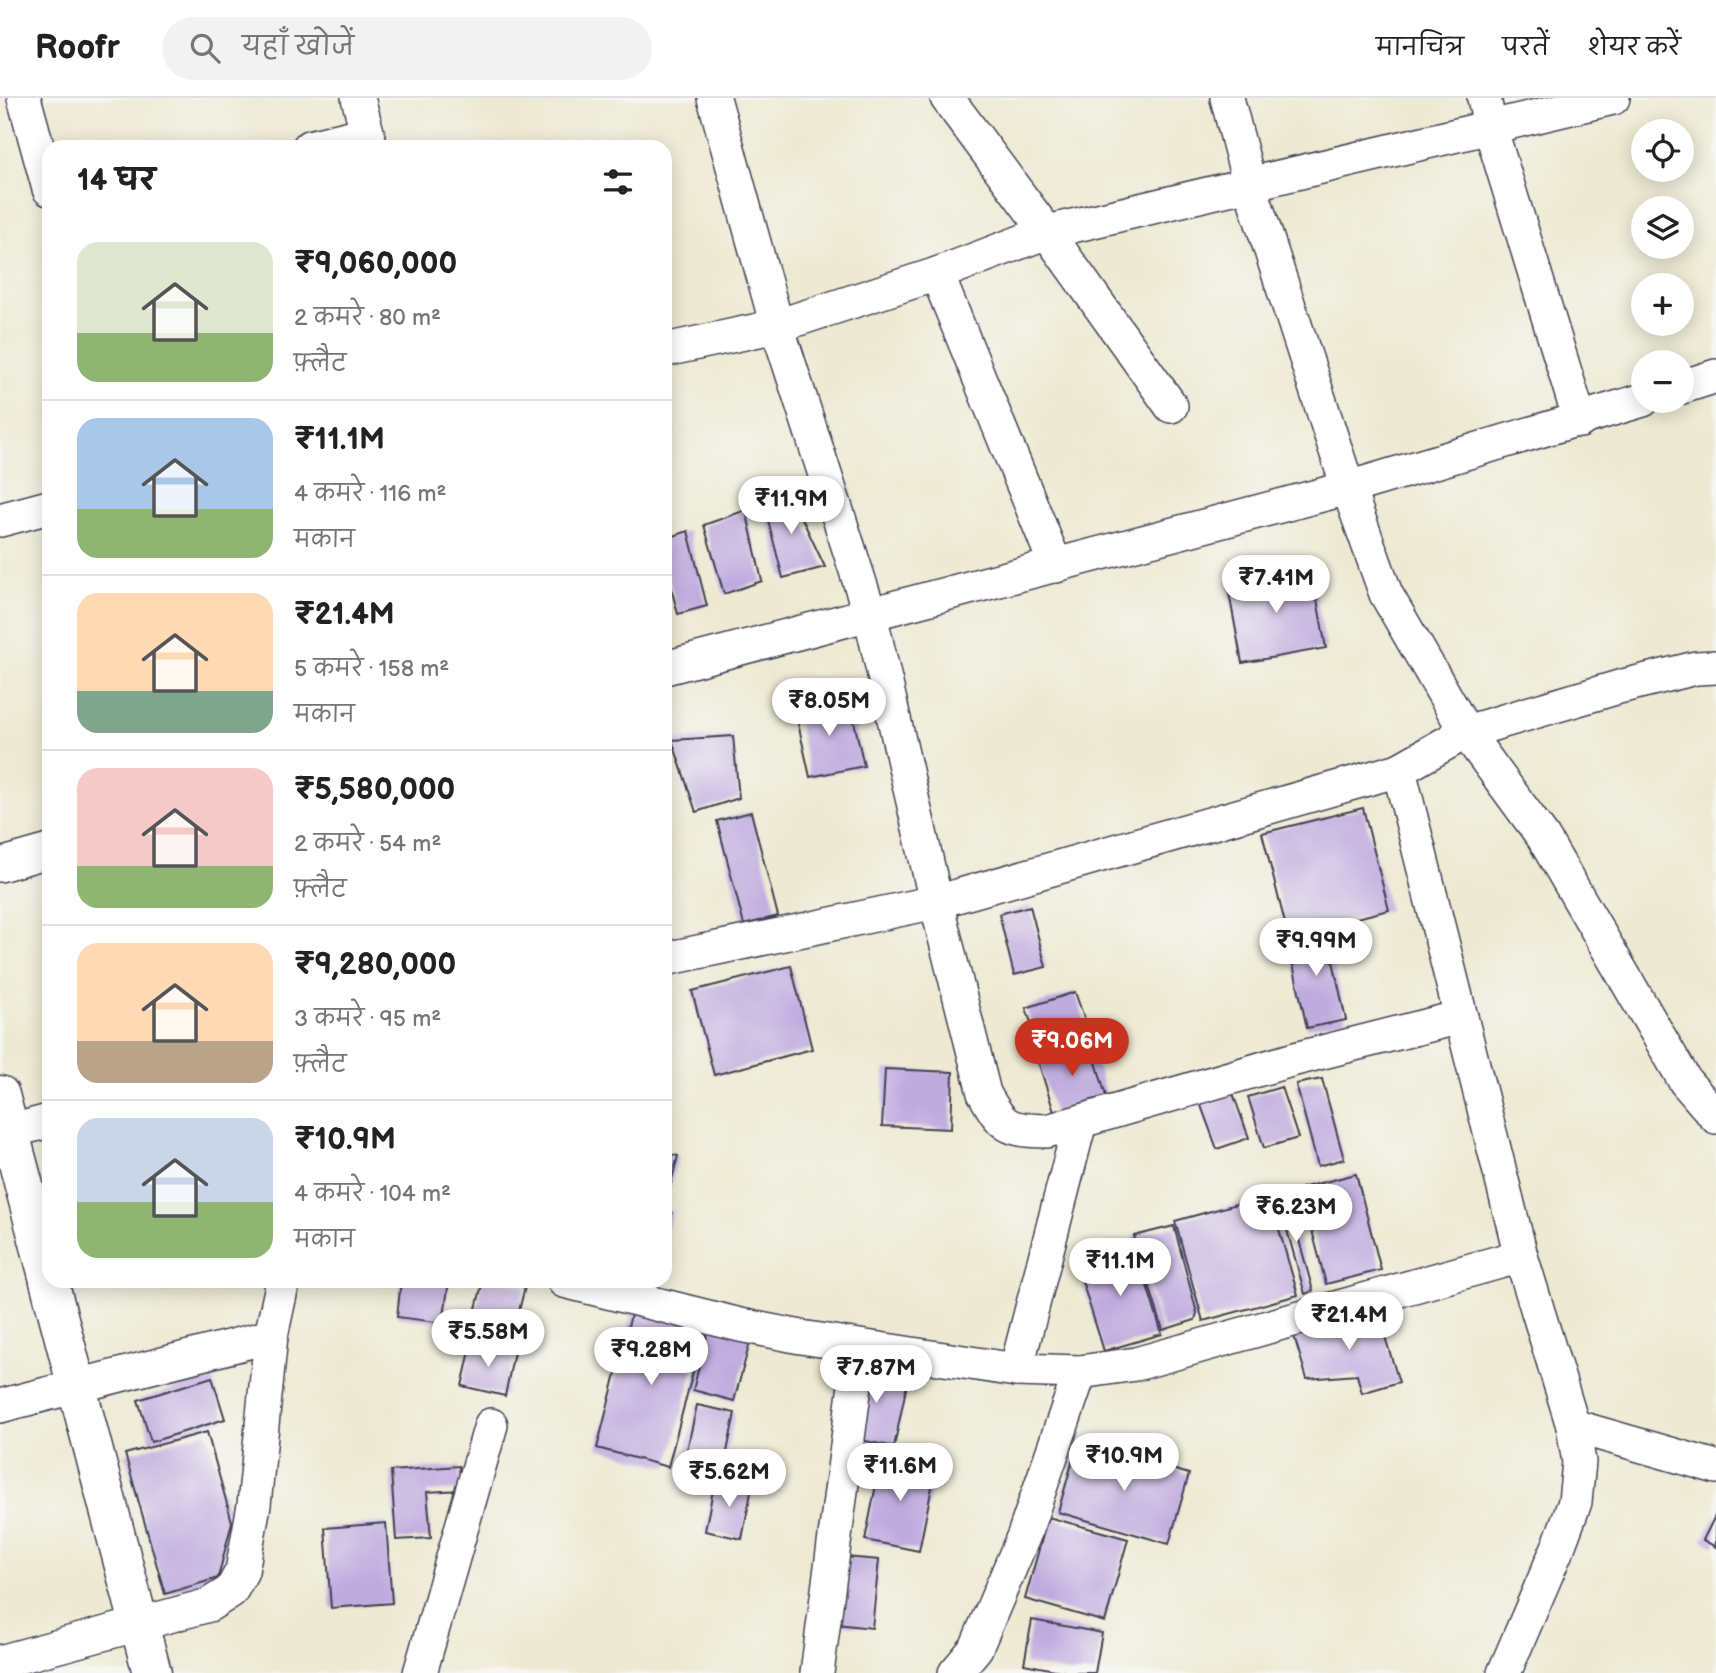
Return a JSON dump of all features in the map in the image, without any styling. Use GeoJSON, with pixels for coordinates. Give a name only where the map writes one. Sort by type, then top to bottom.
{"type":"FeatureCollection","features":[{"type":"Feature","properties":{"kind":"street"},"geometry":{"type":"LineString","coordinates":[[24,98],[42,164]]}},
{"type":"Feature","properties":{"kind":"street"},"geometry":{"type":"LineString","coordinates":[[358,98],[369,140]]}},
{"type":"Feature","properties":{"kind":"street"},"geometry":{"type":"LineString","coordinates":[[714,98],[777,326],[870,614],[936,902],[984,1093],[997,1117],[1016,1130],[1047,1131],[1295,1059],[1461,1017]]}},
{"type":"Feature","properties":{"kind":"street"},"geometry":{"type":"LineString","coordinates":[[947,98],[1171,406]]}},
{"type":"Feature","properties":{"kind":"street"},"geometry":{"type":"LineString","coordinates":[[1227,98],[1250,186],[1348,488],[1386,594],[1465,732],[1543,838],[1685,1081],[1716,1117]]}},
{"type":"Feature","properties":{"kind":"street"},"geometry":{"type":"LineString","coordinates":[[672,348],[777,326],[937,274],[1047,232],[1250,186],[1487,113],[1613,98]]}},
{"type":"Feature","properties":{"kind":"street"},"geometry":{"type":"LineString","coordinates":[[1487,113],[1580,421]]}},
{"type":"Feature","properties":{"kind":"street"},"geometry":{"type":"LineString","coordinates":[[937,274],[1056,566]]}},
{"type":"Feature","properties":{"kind":"street"},"geometry":{"type":"LineString","coordinates":[[1694,383],[1716,376]]}},
{"type":"Feature","properties":{"kind":"street"},"geometry":{"type":"LineString","coordinates":[[672,666],[1348,488],[1631,404]]}},
{"type":"Feature","properties":{"kind":"street"},"geometry":{"type":"LineString","coordinates":[[0,520],[42,509]]}},
{"type":"Feature","properties":{"kind":"street"},"geometry":{"type":"LineString","coordinates":[[672,958],[936,902],[1399,770],[1465,732],[1619,687],[1696,668],[1716,667]]}},
{"type":"Feature","properties":{"kind":"street"},"geometry":{"type":"LineString","coordinates":[[1399,770],[1521,1256],[1573,1426],[1579,1462],[1575,1502],[1504,1673]]}},
{"type":"Feature","properties":{"kind":"street"},"geometry":{"type":"LineString","coordinates":[[0,865],[42,853]]}},
{"type":"Feature","properties":{"kind":"street"},"geometry":{"type":"LineString","coordinates":[[42,1121],[3,1120],[42,1256]]}},
{"type":"Feature","properties":{"kind":"street"},"geometry":{"type":"LineString","coordinates":[[1016,1370],[1080,1122]]}},
{"type":"Feature","properties":{"kind":"street"},"geometry":{"type":"LineString","coordinates":[[592,1288],[801,1338],[1016,1370],[1080,1372],[1136,1364],[1521,1256]]}},
{"type":"Feature","properties":{"kind":"street"},"geometry":{"type":"LineString","coordinates":[[51,1288],[152,1673]]}},
{"type":"Feature","properties":{"kind":"street"},"geometry":{"type":"LineString","coordinates":[[0,1662],[209,1605],[231,1591],[242,1571],[254,1505],[271,1336],[281,1288]]}},
{"type":"Feature","properties":{"kind":"street"},"geometry":{"type":"LineString","coordinates":[[0,1406],[271,1336]]}},
{"type":"Feature","properties":{"kind":"street"},"geometry":{"type":"LineString","coordinates":[[817,1673],[858,1370]]}},
{"type":"Feature","properties":{"kind":"street"},"geometry":{"type":"LineString","coordinates":[[955,1673],[976,1648],[1024,1535],[1080,1372]]}},
{"type":"Feature","properties":{"kind":"street"},"geometry":{"type":"LineString","coordinates":[[420,1673],[491,1425]]}},
{"type":"Feature","properties":{"kind":"street"},"geometry":{"type":"LineString","coordinates":[[1573,1426],[1716,1466]]}},
{"type":"Feature","properties":{"kind":"building"},"geometry":{"type":"Polygon","coordinates":[[[789,491],[825,567],[783,578],[762,497],[789,491]]]}},
{"type":"Feature","properties":{"kind":"building"},"geometry":{"type":"Polygon","coordinates":[[[746,510],[762,581],[724,594],[704,525],[746,510]]]}},
{"type":"Feature","properties":{"kind":"building"},"geometry":{"type":"Polygon","coordinates":[[[688,531],[707,606],[678,614],[672,591],[672,537],[688,531]]]}},
{"type":"Feature","properties":{"kind":"building"},"geometry":{"type":"Polygon","coordinates":[[[1311,567],[1326,648],[1242,663],[1227,582],[1311,567]]]}},
{"type":"Feature","properties":{"kind":"building"},"geometry":{"type":"Polygon","coordinates":[[[849,699],[864,766],[810,777],[795,710],[849,699]]]}},
{"type":"Feature","properties":{"kind":"building"},"geometry":{"type":"Polygon","coordinates":[[[733,736],[739,798],[696,812],[672,740],[733,736]]]}},
{"type":"Feature","properties":{"kind":"building"},"geometry":{"type":"Polygon","coordinates":[[[1363,808],[1389,910],[1288,935],[1262,833],[1363,808]]]}},
{"type":"Feature","properties":{"kind":"building"},"geometry":{"type":"Polygon","coordinates":[[[751,812],[778,916],[744,925],[717,821],[751,812]]]}},
{"type":"Feature","properties":{"kind":"building"},"geometry":{"type":"Polygon","coordinates":[[[1030,906],[1046,967],[1014,975],[999,914],[1030,906]]]}},
{"type":"Feature","properties":{"kind":"building"},"geometry":{"type":"Polygon","coordinates":[[[1326,929],[1346,1020],[1307,1028],[1287,937],[1326,929]]]}},
{"type":"Feature","properties":{"kind":"building"},"geometry":{"type":"Polygon","coordinates":[[[791,966],[812,1049],[714,1075],[692,991],[791,966]]]}},
{"type":"Feature","properties":{"kind":"building"},"geometry":{"type":"Polygon","coordinates":[[[1075,992],[1090,1035],[1041,1052],[1026,1008],[1075,992]]]}},
{"type":"Feature","properties":{"kind":"building"},"geometry":{"type":"Polygon","coordinates":[[[1091,1045],[1106,1096],[1054,1112],[1038,1061],[1091,1045]]]}},
{"type":"Feature","properties":{"kind":"building"},"geometry":{"type":"Polygon","coordinates":[[[885,1069],[953,1072],[951,1129],[882,1126],[885,1069]]]}},
{"type":"Feature","properties":{"kind":"building"},"geometry":{"type":"Polygon","coordinates":[[[1322,1079],[1344,1159],[1318,1166],[1296,1084],[1322,1079]]]}},
{"type":"Feature","properties":{"kind":"building"},"geometry":{"type":"Polygon","coordinates":[[[1281,1087],[1298,1138],[1264,1148],[1248,1097],[1281,1087]]]}},
{"type":"Feature","properties":{"kind":"building"},"geometry":{"type":"Polygon","coordinates":[[[1231,1088],[1249,1138],[1217,1149],[1199,1100],[1231,1088]]]}},
{"type":"Feature","properties":{"kind":"building"},"geometry":{"type":"Polygon","coordinates":[[[672,1155],[678,1156],[672,1179],[672,1155]]]}},
{"type":"Feature","properties":{"kind":"building"},"geometry":{"type":"Polygon","coordinates":[[[1356,1174],[1381,1270],[1326,1284],[1301,1188],[1356,1174]]]}},
{"type":"Feature","properties":{"kind":"building"},"geometry":{"type":"Polygon","coordinates":[[[1269,1195],[1298,1295],[1203,1321],[1175,1221],[1269,1195]]]}},
{"type":"Feature","properties":{"kind":"building"},"geometry":{"type":"Polygon","coordinates":[[[1287,1196],[1313,1291],[1305,1294],[1278,1198],[1287,1196]]]}},
{"type":"Feature","properties":{"kind":"building"},"geometry":{"type":"Polygon","coordinates":[[[1174,1226],[1197,1313],[1195,1320],[1163,1330],[1134,1236],[1174,1226]]]}},
{"type":"Feature","properties":{"kind":"building"},"geometry":{"type":"Polygon","coordinates":[[[1133,1240],[1162,1334],[1104,1351],[1082,1281],[1101,1250],[1133,1240]]]}},
{"type":"Feature","properties":{"kind":"building"},"geometry":{"type":"Polygon","coordinates":[[[400,1288],[448,1288],[443,1323],[397,1317],[400,1288]]]}},
{"type":"Feature","properties":{"kind":"building"},"geometry":{"type":"Polygon","coordinates":[[[481,1288],[525,1288],[510,1346],[469,1336],[481,1288]]]}},
{"type":"Feature","properties":{"kind":"building"},"geometry":{"type":"Polygon","coordinates":[[[633,1307],[705,1326],[668,1467],[597,1448],[633,1307]]]}},
{"type":"Feature","properties":{"kind":"building"},"geometry":{"type":"Polygon","coordinates":[[[1377,1311],[1399,1382],[1362,1393],[1357,1375],[1307,1379],[1294,1336],[1377,1311]]]}},
{"type":"Feature","properties":{"kind":"building"},"geometry":{"type":"Polygon","coordinates":[[[710,1324],[752,1335],[734,1401],[693,1390],[710,1324]]]}},
{"type":"Feature","properties":{"kind":"building"},"geometry":{"type":"Polygon","coordinates":[[[472,1342],[514,1352],[505,1396],[462,1386],[472,1342]]]}},
{"type":"Feature","properties":{"kind":"building"},"geometry":{"type":"Polygon","coordinates":[[[857,1364],[909,1374],[894,1447],[842,1436],[857,1364]]]}},
{"type":"Feature","properties":{"kind":"building"},"geometry":{"type":"Polygon","coordinates":[[[212,1377],[225,1419],[151,1442],[138,1400],[212,1377]]]}},
{"type":"Feature","properties":{"kind":"building"},"geometry":{"type":"Polygon","coordinates":[[[697,1405],[735,1413],[722,1476],[683,1468],[697,1405]]]}},
{"type":"Feature","properties":{"kind":"building"},"geometry":{"type":"Polygon","coordinates":[[[207,1432],[232,1522],[218,1578],[165,1594],[125,1454],[207,1432]]]}},
{"type":"Feature","properties":{"kind":"building"},"geometry":{"type":"Polygon","coordinates":[[[1078,1442],[1189,1474],[1169,1544],[1058,1512],[1078,1442]]]}},
{"type":"Feature","properties":{"kind":"building"},"geometry":{"type":"Polygon","coordinates":[[[882,1455],[936,1467],[919,1551],[865,1540],[882,1455]]]}},
{"type":"Feature","properties":{"kind":"building"},"geometry":{"type":"Polygon","coordinates":[[[459,1466],[461,1490],[427,1492],[431,1538],[396,1540],[391,1471],[459,1466]]]}},
{"type":"Feature","properties":{"kind":"building"},"geometry":{"type":"Polygon","coordinates":[[[715,1480],[752,1487],[742,1539],[705,1531],[715,1480]]]}},
{"type":"Feature","properties":{"kind":"building"},"geometry":{"type":"Polygon","coordinates":[[[1716,1514],[1716,1547],[1703,1540],[1716,1514]]]}},
{"type":"Feature","properties":{"kind":"building"},"geometry":{"type":"Polygon","coordinates":[[[1048,1517],[1128,1539],[1105,1622],[1025,1599],[1048,1517]]]}},
{"type":"Feature","properties":{"kind":"building"},"geometry":{"type":"Polygon","coordinates":[[[386,1523],[392,1603],[331,1608],[325,1528],[386,1523]]]}},
{"type":"Feature","properties":{"kind":"building"},"geometry":{"type":"Polygon","coordinates":[[[833,1556],[879,1560],[872,1628],[827,1623],[833,1556]]]}},
{"type":"Feature","properties":{"kind":"building"},"geometry":{"type":"Polygon","coordinates":[[[1032,1620],[1102,1633],[1095,1673],[1070,1673],[1024,1664],[1032,1620]]]}}]}
